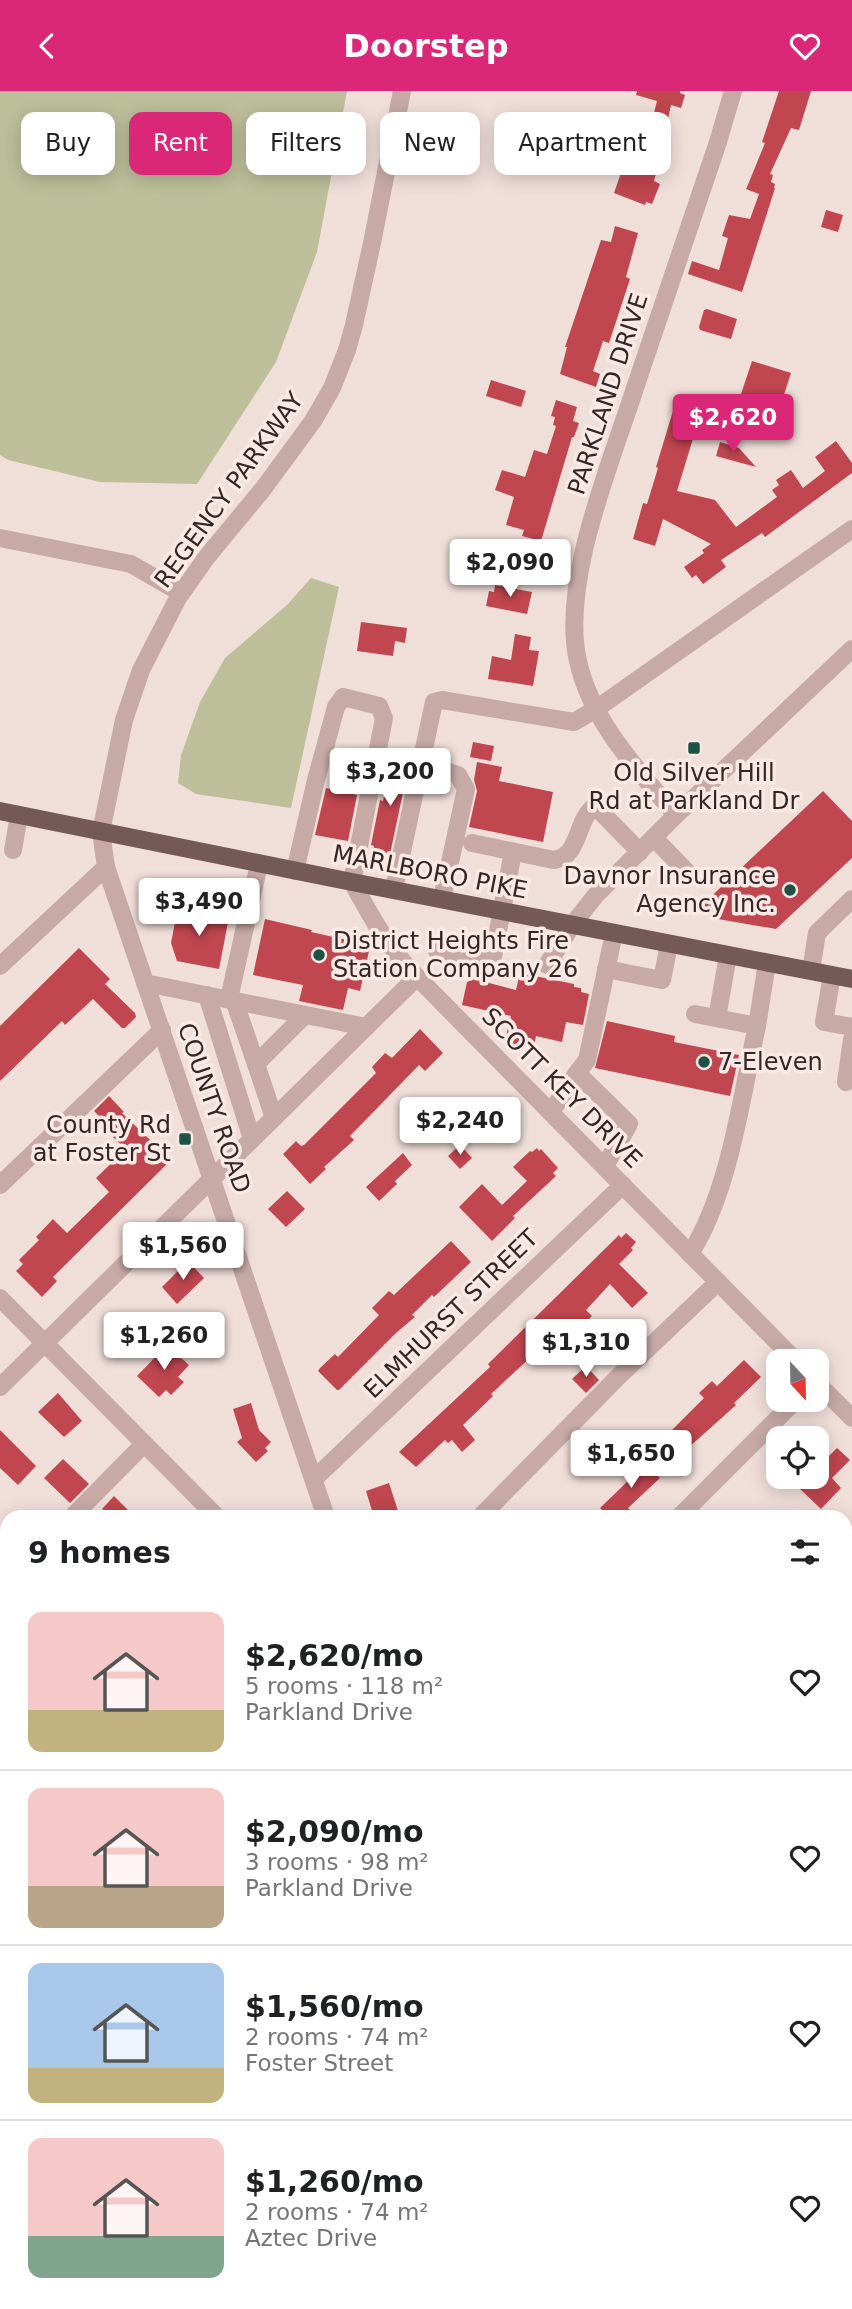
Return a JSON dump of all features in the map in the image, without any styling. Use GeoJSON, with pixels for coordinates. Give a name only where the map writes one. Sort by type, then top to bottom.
{"type":"FeatureCollection","features":[{"type":"Feature","properties":{"kind":"main road","name":"MARLBORO PIKE"},"geometry":{"type":"LineString","coordinates":[[0,811],[352,883],[852,979]]}},
{"type":"Feature","properties":{"kind":"street","name":"REGENCY PARKWAY"},"geometry":{"type":"LineString","coordinates":[[101,832],[124,720],[141,670],[181,593],[313,421],[331,388],[355,325],[402,91]]}},
{"type":"Feature","properties":{"kind":"street","name":"PARKLAND DRIVE"},"geometry":{"type":"LineString","coordinates":[[676,815],[632,764],[596,709],[587,692],[577,660],[574,624],[579,574],[595,511],[733,91]]}},
{"type":"Feature","properties":{"kind":"street"},"geometry":{"type":"LineString","coordinates":[[394,889],[434,702],[442,701],[573,722],[596,709],[852,529]]}},
{"type":"Feature","properties":{"kind":"street"},"geometry":{"type":"LineString","coordinates":[[0,538],[131,564],[181,593]]}},
{"type":"Feature","properties":{"kind":"street"},"geometry":{"type":"LineString","coordinates":[[568,968],[547,965],[572,925],[596,895],[676,815],[852,649]]}},
{"type":"Feature","properties":{"kind":"street"},"geometry":{"type":"LineString","coordinates":[[295,871],[332,719],[343,697],[379,706],[384,718],[352,883]]}},
{"type":"Feature","properties":{"kind":"street"},"geometry":{"type":"LineString","coordinates":[[421,763],[458,775],[466,789],[442,899]]}},
{"type":"Feature","properties":{"kind":"street"},"geometry":{"type":"LineString","coordinates":[[472,843],[554,860],[564,859],[570,853],[588,811],[594,806],[640,852]]}},
{"type":"Feature","properties":{"kind":"street"},"geometry":{"type":"LineString","coordinates":[[13,851],[19,815]]}},
{"type":"Feature","properties":{"kind":"street","name":"COUNTY ROAD"},"geometry":{"type":"LineString","coordinates":[[101,832],[106,867],[324,1510]]}},
{"type":"Feature","properties":{"kind":"street"},"geometry":{"type":"LineString","coordinates":[[654,838],[686,871]]}},
{"type":"Feature","properties":{"kind":"street"},"geometry":{"type":"LineString","coordinates":[[437,951],[492,963],[513,852]]}},
{"type":"Feature","properties":{"kind":"street"},"geometry":{"type":"LineString","coordinates":[[259,864],[231,1000],[274,1118]]}},
{"type":"Feature","properties":{"kind":"street"},"geometry":{"type":"LineString","coordinates":[[3,960],[106,867]]}},
{"type":"Feature","properties":{"kind":"street","name":"SCOTT KEY DRIVE"},"geometry":{"type":"LineString","coordinates":[[352,883],[382,936],[397,956],[784,1349]]}},
{"type":"Feature","properties":{"kind":"street"},"geometry":{"type":"LineString","coordinates":[[811,971],[817,933],[852,899]]}},
{"type":"Feature","properties":{"kind":"street"},"geometry":{"type":"LineString","coordinates":[[551,1112],[587,1060],[614,933]]}},
{"type":"Feature","properties":{"kind":"street"},"geometry":{"type":"LineString","coordinates":[[606,969],[662,980],[669,944]]}},
{"type":"Feature","properties":{"kind":"street"},"geometry":{"type":"LineString","coordinates":[[717,1018],[728,955]]}},
{"type":"Feature","properties":{"kind":"street"},"geometry":{"type":"LineString","coordinates":[[690,1254],[707,1226],[719,1195],[757,1025],[767,963]]}},
{"type":"Feature","properties":{"kind":"street"},"geometry":{"type":"LineString","coordinates":[[832,975],[824,1022],[852,1027]]}},
{"type":"Feature","properties":{"kind":"street"},"geometry":{"type":"LineString","coordinates":[[0,1387],[417,977]]}},
{"type":"Feature","properties":{"kind":"street"},"geometry":{"type":"LineString","coordinates":[[145,983],[366,1027]]}},
{"type":"Feature","properties":{"kind":"street"},"geometry":{"type":"LineString","coordinates":[[207,995],[252,1139]]}},
{"type":"Feature","properties":{"kind":"street"},"geometry":{"type":"LineString","coordinates":[[695,1013],[757,1025]]}},
{"type":"Feature","properties":{"kind":"street"},"geometry":{"type":"LineString","coordinates":[[256,1064],[305,1015]]}},
{"type":"Feature","properties":{"kind":"street"},"geometry":{"type":"LineString","coordinates":[[0,1185],[162,1030]]}},
{"type":"Feature","properties":{"kind":"street"},"geometry":{"type":"LineString","coordinates":[[846,1081],[852,1039]]}},
{"type":"Feature","properties":{"kind":"street"},"geometry":{"type":"LineString","coordinates":[[577,1073],[629,1124],[605,1166]]}},
{"type":"Feature","properties":{"kind":"street","name":"ELMHURST STREET"},"geometry":{"type":"LineString","coordinates":[[314,1479],[623,1185]]}},
{"type":"Feature","properties":{"kind":"street"},"geometry":{"type":"LineString","coordinates":[[487,1510],[718,1282]]}},
{"type":"Feature","properties":{"kind":"street"},"geometry":{"type":"LineString","coordinates":[[0,1298],[210,1510]]}},
{"type":"Feature","properties":{"kind":"street"},"geometry":{"type":"LineString","coordinates":[[830,1396],[852,1418]]}},
{"type":"Feature","properties":{"kind":"street"},"geometry":{"type":"LineString","coordinates":[[686,1510],[784,1412]]}},
{"type":"Feature","properties":{"kind":"street"},"geometry":{"type":"LineString","coordinates":[[79,1510],[144,1444]]}},
{"type":"Feature","properties":{"kind":"green space"},"geometry":{"type":"Polygon","coordinates":[[[0,91],[347,91],[343,112],[246,112],[246,175],[331,175],[317,252],[276,362],[197,484],[100,482],[8,460],[0,455],[0,91]]]}},
{"type":"Feature","properties":{"kind":"green space"},"geometry":{"type":"Polygon","coordinates":[[[311,578],[339,587],[291,808],[196,794],[178,783],[181,755],[200,702],[225,658],[287,605],[311,578]]]}},
{"type":"Feature","properties":{"kind":"building"},"geometry":{"type":"Polygon","coordinates":[[[637,91],[680,91],[685,95],[681,108],[671,105],[669,112],[654,112],[657,101],[636,95],[637,91]]]}},
{"type":"Feature","properties":{"kind":"building"},"geometry":{"type":"Polygon","coordinates":[[[779,91],[811,91],[799,130],[791,128],[770,174],[773,175],[771,182],[775,184],[775,188],[742,292],[688,274],[692,261],[719,270],[728,238],[722,236],[729,215],[750,219],[759,194],[746,189],[765,143],[762,142],[779,91]]]}},
{"type":"Feature","properties":{"kind":"building"},"geometry":{"type":"Polygon","coordinates":[[[620,175],[656,175],[654,181],[660,184],[652,204],[646,202],[645,205],[614,193],[620,175]]]}},
{"type":"Feature","properties":{"kind":"building"},"geometry":{"type":"Polygon","coordinates":[[[826,210],[843,215],[838,232],[821,227],[826,210]]]}},
{"type":"Feature","properties":{"kind":"building"},"geometry":{"type":"Polygon","coordinates":[[[615,226],[638,233],[626,277],[630,279],[609,343],[603,341],[593,371],[600,374],[596,387],[560,374],[565,347],[601,240],[611,242],[615,226]]]}},
{"type":"Feature","properties":{"kind":"building"},"geometry":{"type":"Polygon","coordinates":[[[704,310],[737,319],[731,339],[700,330],[704,310]]]}},
{"type":"Feature","properties":{"kind":"building"},"geometry":{"type":"Polygon","coordinates":[[[752,361],[791,373],[778,413],[773,411],[767,430],[749,424],[753,415],[737,406],[752,361]]]}},
{"type":"Feature","properties":{"kind":"building"},"geometry":{"type":"Polygon","coordinates":[[[491,380],[526,391],[521,407],[486,396],[491,380]]]}},
{"type":"Feature","properties":{"kind":"building"},"geometry":{"type":"Polygon","coordinates":[[[556,400],[577,407],[573,421],[579,423],[572,437],[541,541],[522,536],[524,530],[506,525],[514,497],[495,490],[502,470],[525,477],[534,450],[547,454],[556,426],[553,425],[555,417],[551,416],[556,400]]]}},
{"type":"Feature","properties":{"kind":"building"},"geometry":{"type":"Polygon","coordinates":[[[673,411],[699,419],[677,491],[715,500],[736,527],[777,497],[772,490],[779,485],[776,480],[791,470],[803,488],[825,471],[815,457],[836,441],[852,463],[852,473],[765,537],[762,533],[721,560],[726,567],[703,584],[696,575],[692,578],[684,567],[704,553],[702,550],[711,544],[663,519],[655,546],[633,539],[643,503],[647,504],[673,411]]]}},
{"type":"Feature","properties":{"kind":"building"},"geometry":{"type":"Polygon","coordinates":[[[720,442],[739,448],[756,467],[716,456],[720,442]]]}},
{"type":"Feature","properties":{"kind":"building"},"geometry":{"type":"Polygon","coordinates":[[[495,585],[532,592],[527,614],[486,606],[489,591],[494,592],[495,585]]]}},
{"type":"Feature","properties":{"kind":"building"},"geometry":{"type":"Polygon","coordinates":[[[361,622],[407,628],[405,643],[395,641],[393,656],[357,651],[361,622]]]}},
{"type":"Feature","properties":{"kind":"building"},"geometry":{"type":"Polygon","coordinates":[[[515,634],[531,637],[529,650],[539,651],[533,686],[488,679],[492,656],[511,660],[515,634]]]}},
{"type":"Feature","properties":{"kind":"building"},"geometry":{"type":"Polygon","coordinates":[[[473,742],[494,746],[491,761],[470,757],[473,742]]]}},
{"type":"Feature","properties":{"kind":"building"},"geometry":{"type":"Polygon","coordinates":[[[392,760],[409,764],[390,854],[373,850],[374,846],[371,845],[392,760]]]}},
{"type":"Feature","properties":{"kind":"building"},"geometry":{"type":"Polygon","coordinates":[[[477,762],[502,767],[499,781],[553,792],[543,842],[469,827],[477,791],[474,780],[477,762]]]}},
{"type":"Feature","properties":{"kind":"building"},"geometry":{"type":"Polygon","coordinates":[[[326,788],[357,795],[348,841],[315,835],[326,788]]]}},
{"type":"Feature","properties":{"kind":"building"},"geometry":{"type":"Polygon","coordinates":[[[823,791],[852,821],[852,858],[776,929],[712,918],[701,906],[823,791]]]}},
{"type":"Feature","properties":{"kind":"building"},"geometry":{"type":"Polygon","coordinates":[[[178,907],[229,917],[219,969],[177,961],[171,943],[178,907]]]}},
{"type":"Feature","properties":{"kind":"building"},"geometry":{"type":"Polygon","coordinates":[[[265,919],[356,942],[355,948],[369,951],[360,991],[348,988],[343,1010],[299,1001],[303,985],[253,975],[265,919]]]}},
{"type":"Feature","properties":{"kind":"building"},"geometry":{"type":"Polygon","coordinates":[[[79,948],[110,979],[105,984],[136,1017],[122,1028],[93,999],[65,1025],[62,1021],[0,1081],[0,1026],[79,948]]]}},
{"type":"Feature","properties":{"kind":"building"},"geometry":{"type":"Polygon","coordinates":[[[520,973],[574,984],[574,987],[581,988],[581,992],[589,994],[583,1025],[566,1022],[562,1042],[536,1036],[534,1047],[521,1046],[520,1052],[505,1040],[511,1016],[462,1005],[467,982],[474,979],[516,990],[520,973]]]}},
{"type":"Feature","properties":{"kind":"building"},"geometry":{"type":"Polygon","coordinates":[[[607,1021],[675,1036],[674,1042],[739,1055],[730,1096],[595,1068],[607,1021]]]}},
{"type":"Feature","properties":{"kind":"building"},"geometry":{"type":"Polygon","coordinates":[[[420,1029],[443,1053],[425,1071],[419,1065],[350,1136],[354,1140],[324,1167],[326,1169],[310,1184],[283,1154],[296,1141],[301,1146],[304,1145],[376,1073],[372,1067],[385,1053],[392,1058],[420,1029]]]}},
{"type":"Feature","properties":{"kind":"building"},"geometry":{"type":"Polygon","coordinates":[[[109,1096],[124,1112],[122,1113],[171,1160],[53,1277],[57,1281],[42,1297],[16,1271],[23,1264],[19,1260],[39,1240],[36,1237],[53,1219],[67,1233],[109,1192],[96,1178],[126,1149],[113,1137],[116,1134],[94,1111],[109,1096]]]}},
{"type":"Feature","properties":{"kind":"building"},"geometry":{"type":"Polygon","coordinates":[[[503,1103],[518,1118],[503,1133],[488,1119],[503,1103]]]}},
{"type":"Feature","properties":{"kind":"building"},"geometry":{"type":"Polygon","coordinates":[[[460,1145],[472,1158],[460,1169],[448,1156],[460,1145]]]}},
{"type":"Feature","properties":{"kind":"building"},"geometry":{"type":"Polygon","coordinates":[[[537,1148],[558,1168],[553,1173],[556,1176],[513,1216],[515,1218],[492,1241],[459,1207],[482,1184],[502,1205],[527,1181],[513,1167],[537,1148]]]}},
{"type":"Feature","properties":{"kind":"building"},"geometry":{"type":"Polygon","coordinates":[[[403,1153],[412,1165],[379,1201],[366,1187],[403,1153]]]}},
{"type":"Feature","properties":{"kind":"building"},"geometry":{"type":"Polygon","coordinates":[[[287,1191],[305,1209],[286,1227],[268,1209],[287,1191]]]}},
{"type":"Feature","properties":{"kind":"building"},"geometry":{"type":"Polygon","coordinates":[[[626,1233],[636,1242],[631,1248],[633,1250],[619,1264],[648,1293],[632,1308],[610,1284],[586,1310],[592,1316],[575,1333],[567,1324],[536,1356],[534,1354],[491,1394],[493,1396],[463,1425],[475,1440],[462,1452],[452,1440],[448,1443],[445,1440],[416,1467],[399,1452],[490,1367],[488,1364],[619,1235],[621,1238],[626,1233]]]}},
{"type":"Feature","properties":{"kind":"building"},"geometry":{"type":"Polygon","coordinates":[[[451,1241],[471,1262],[434,1297],[432,1295],[412,1315],[415,1317],[337,1390],[318,1371],[320,1368],[335,1354],[338,1357],[379,1315],[372,1308],[389,1291],[394,1295],[451,1241]]]}},
{"type":"Feature","properties":{"kind":"building"},"geometry":{"type":"Polygon","coordinates":[[[188,1261],[204,1278],[177,1304],[162,1287],[188,1261]]]}},
{"type":"Feature","properties":{"kind":"building"},"geometry":{"type":"Polygon","coordinates":[[[167,1345],[189,1365],[178,1377],[184,1382],[171,1395],[166,1390],[159,1397],[137,1376],[167,1345]]]}},
{"type":"Feature","properties":{"kind":"building"},"geometry":{"type":"Polygon","coordinates":[[[744,1360],[761,1377],[734,1403],[736,1405],[678,1457],[661,1441],[704,1398],[699,1393],[712,1381],[717,1386],[744,1360]]]}},
{"type":"Feature","properties":{"kind":"building"},"geometry":{"type":"Polygon","coordinates":[[[586,1366],[599,1380],[586,1393],[572,1379],[586,1366]]]}},
{"type":"Feature","properties":{"kind":"building"},"geometry":{"type":"Polygon","coordinates":[[[58,1393],[82,1421],[64,1437],[38,1412],[58,1393]]]}},
{"type":"Feature","properties":{"kind":"building"},"geometry":{"type":"Polygon","coordinates":[[[251,1403],[259,1430],[271,1442],[265,1448],[268,1451],[256,1462],[237,1442],[242,1438],[233,1409],[251,1403]]]}},
{"type":"Feature","properties":{"kind":"building"},"geometry":{"type":"Polygon","coordinates":[[[0,1430],[36,1466],[18,1485],[0,1468],[0,1430]]]}},
{"type":"Feature","properties":{"kind":"building"},"geometry":{"type":"Polygon","coordinates":[[[837,1448],[850,1460],[832,1478],[841,1488],[821,1509],[800,1489],[829,1489],[829,1456],[837,1448]]]}},
{"type":"Feature","properties":{"kind":"building"},"geometry":{"type":"Polygon","coordinates":[[[638,1457],[660,1478],[628,1508],[630,1510],[602,1510],[600,1508],[630,1479],[626,1475],[630,1472],[626,1468],[638,1457]]]}},
{"type":"Feature","properties":{"kind":"building"},"geometry":{"type":"Polygon","coordinates":[[[63,1459],[89,1484],[70,1503],[44,1478],[63,1459]]]}},
{"type":"Feature","properties":{"kind":"building"},"geometry":{"type":"Polygon","coordinates":[[[389,1483],[398,1510],[372,1510],[366,1491],[389,1483]]]}},
{"type":"Feature","properties":{"kind":"building"},"geometry":{"type":"Polygon","coordinates":[[[114,1496],[128,1510],[103,1510],[114,1496]]]}},
{"type":"Feature","properties":{"kind":"place","name":"Old Silver Hill Rd at Parkland Dr"},"geometry":{"type":"Point","coordinates":[694,748]}},
{"type":"Feature","properties":{"kind":"place","name":"Davnor Insurance Agency Inc."},"geometry":{"type":"Point","coordinates":[790,890]}},
{"type":"Feature","properties":{"kind":"place","name":"District Heights Fire Station Company 26"},"geometry":{"type":"Point","coordinates":[319,955]}},
{"type":"Feature","properties":{"kind":"place","name":"7-Eleven"},"geometry":{"type":"Point","coordinates":[704,1062]}},
{"type":"Feature","properties":{"kind":"place","name":"County Rd at Foster St"},"geometry":{"type":"Point","coordinates":[185,1139]}}]}
